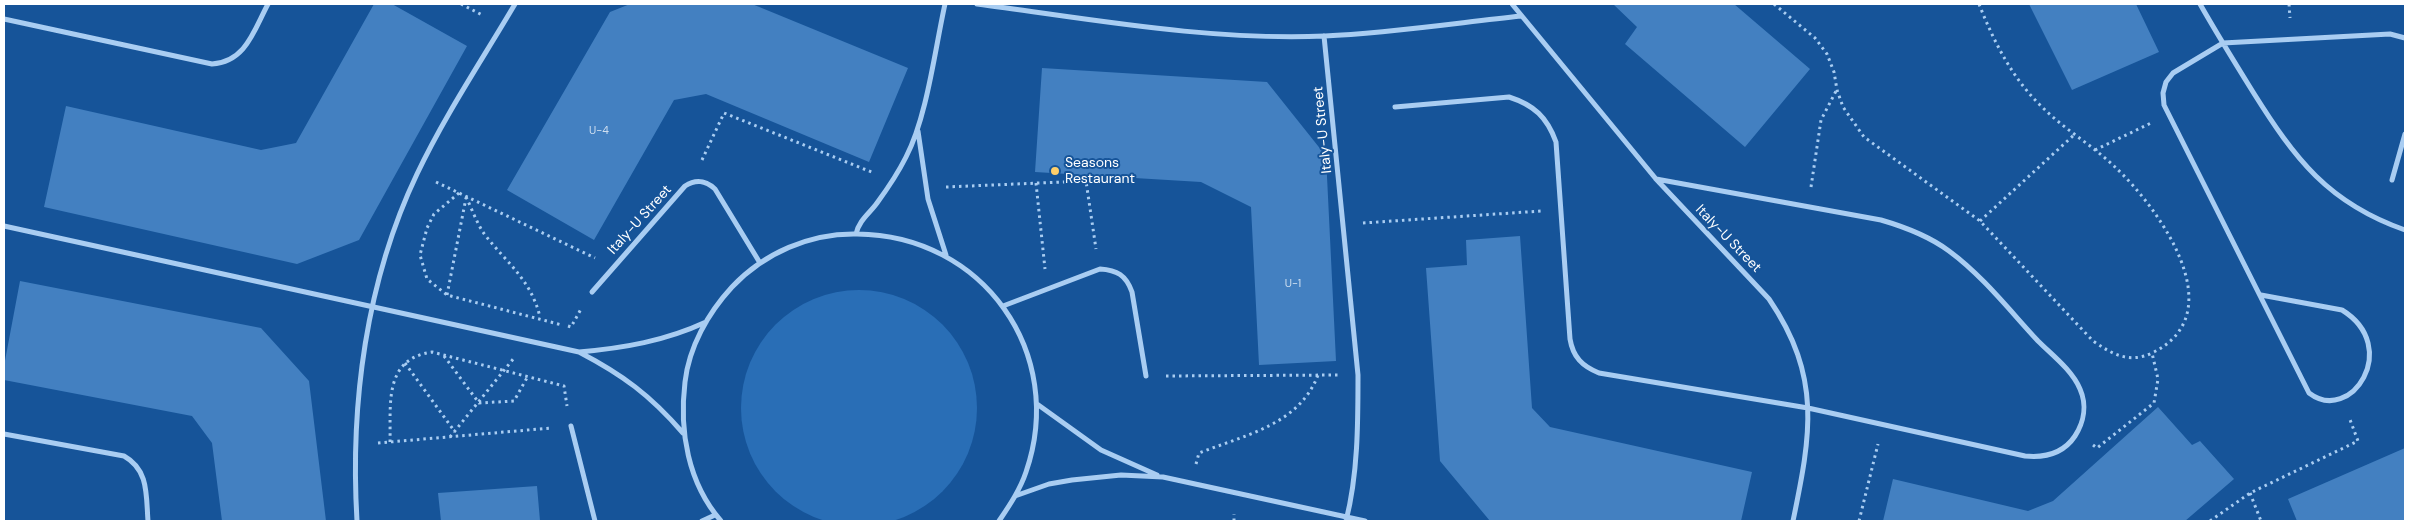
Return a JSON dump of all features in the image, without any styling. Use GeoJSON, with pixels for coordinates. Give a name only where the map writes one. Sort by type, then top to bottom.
{"type":"FeatureCollection","features":[{"type":"Feature","properties":{"kind":"street"},"geometry":{"type":"LineString","coordinates":[[4,19],[212,64],[224,63],[235,58],[244,49],[268,4]]}},
{"type":"Feature","properties":{"kind":"street"},"geometry":{"type":"LineString","coordinates":[[357,521],[356,445],[363,360],[372,307],[395,226],[417,173],[436,135],[515,4]]}},
{"type":"Feature","properties":{"kind":"street"},"geometry":{"type":"LineString","coordinates":[[856,234],[858,225],[877,204],[893,181],[907,156],[918,130],[944,4]]}},
{"type":"Feature","properties":{"kind":"street"},"geometry":{"type":"LineString","coordinates":[[977,4],[1194,31],[1324,36],[1521,16]]}},
{"type":"Feature","properties":{"kind":"street","name":"Italy-U Street"},"geometry":{"type":"LineString","coordinates":[[1512,4],[1656,179],[1769,299],[1782,317],[1793,338],[1800,359],[1808,408],[1806,456],[1793,521]]}},
{"type":"Feature","properties":{"kind":"street"},"geometry":{"type":"LineString","coordinates":[[2200,4],[2222,43],[2281,136],[2302,162],[2326,186],[2352,206],[2405,230]]}},
{"type":"Feature","properties":{"kind":"street"},"geometry":{"type":"LineString","coordinates":[[2262,295],[2342,310],[2361,326],[2370,348],[2367,372],[2361,382],[2342,398],[2322,401],[2309,393],[2262,295],[2164,105],[2163,93],[2166,82],[2173,73],[2222,43],[2390,34],[2405,38]]}},
{"type":"Feature","properties":{"kind":"street","name":"Italy-U Street"},"geometry":{"type":"LineString","coordinates":[[1324,36],[1358,375],[1358,425],[1347,519]]}},
{"type":"Feature","properties":{"kind":"street"},"geometry":{"type":"LineString","coordinates":[[1395,107],[1509,97],[1525,102],[1540,112],[1551,126],[1556,142],[1570,339],[1572,351],[1578,361],[1588,369],[1599,373],[1808,408],[2038,458],[2051,455],[2063,449],[2080,429],[2084,416],[2084,403],[2075,379],[1968,268],[1950,251],[1928,237],[1905,227],[1881,220],[1656,179]]}},
{"type":"Feature","properties":{"kind":"street"},"geometry":{"type":"LineString","coordinates":[[918,130],[925,188],[937,233],[946,255]]}},
{"type":"Feature","properties":{"kind":"street"},"geometry":{"type":"LineString","coordinates":[[2392,180],[2405,134]]}},
{"type":"Feature","properties":{"kind":"street","name":"Italy-U Street"},"geometry":{"type":"LineString","coordinates":[[592,292],[686,186],[692,182],[708,183],[714,189],[760,263]]}},
{"type":"Feature","properties":{"kind":"street"},"geometry":{"type":"LineString","coordinates":[[4,226],[527,339],[579,352],[608,367],[636,386],[661,408],[684,433]]}},
{"type":"Feature","properties":{"kind":"street"},"geometry":{"type":"LineString","coordinates":[[721,521],[700,489],[693,471],[684,433],[682,404],[686,376],[694,348],[706,322],[721,300],[739,280],[760,263],[801,242],[823,236],[881,234],[914,242],[946,255],[977,278],[1003,306],[1027,352],[1034,378],[1037,404],[1032,452],[1026,474],[1016,496],[999,521]]}},
{"type":"Feature","properties":{"kind":"street"},"geometry":{"type":"LineString","coordinates":[[1003,306],[1100,269],[1111,270],[1121,274],[1128,282],[1146,376]]}},
{"type":"Feature","properties":{"kind":"street"},"geometry":{"type":"LineString","coordinates":[[579,352],[614,349],[649,342],[682,333],[706,322]]}},
{"type":"Feature","properties":{"kind":"street"},"geometry":{"type":"LineString","coordinates":[[1037,404],[1101,450],[1163,478]]}},
{"type":"Feature","properties":{"kind":"street"},"geometry":{"type":"LineString","coordinates":[[571,426],[595,521]]}},
{"type":"Feature","properties":{"kind":"street"},"geometry":{"type":"LineString","coordinates":[[4,434],[124,456],[132,461],[144,475],[148,521]]}},
{"type":"Feature","properties":{"kind":"street"},"geometry":{"type":"LineString","coordinates":[[1016,496],[1049,484],[1072,480],[1121,475],[1163,478],[1347,519],[1365,521]]}},
{"type":"Feature","properties":{"kind":"street"},"geometry":{"type":"LineString","coordinates":[[702,521],[716,515]]}},
{"type":"Feature","properties":{"kind":"path"},"geometry":{"type":"LineString","coordinates":[[1774,4],[1815,38],[1827,54],[1834,72],[1837,90],[1852,123],[1864,137],[1980,221],[2093,341],[2122,357],[2144,357],[2162,348],[2178,333],[2187,314],[2190,294],[2186,272],[2150,207],[2134,186],[2095,150],[2042,107],[2013,74],[1992,37],[1979,4]]}},
{"type":"Feature","properties":{"kind":"path"},"geometry":{"type":"LineString","coordinates":[[1808,207],[1818,132],[1821,120],[1837,90]]}},
{"type":"Feature","properties":{"kind":"path"},"geometry":{"type":"LineString","coordinates":[[692,182],[724,113],[893,181]]}},
{"type":"Feature","properties":{"kind":"path"},"geometry":{"type":"LineString","coordinates":[[2095,150],[2169,115]]}},
{"type":"Feature","properties":{"kind":"path"},"geometry":{"type":"LineString","coordinates":[[1980,221],[2075,134]]}},
{"type":"Feature","properties":{"kind":"path"},"geometry":{"type":"LineString","coordinates":[[417,173],[614,267]]}},
{"type":"Feature","properties":{"kind":"path"},"geometry":{"type":"LineString","coordinates":[[925,188],[1086,181],[1100,269]]}},
{"type":"Feature","properties":{"kind":"path"},"geometry":{"type":"LineString","coordinates":[[1036,183],[1047,290]]}},
{"type":"Feature","properties":{"kind":"path"},"geometry":{"type":"LineString","coordinates":[[459,193],[434,214],[427,228],[420,255],[428,279],[447,295],[570,327],[592,292]]}},
{"type":"Feature","properties":{"kind":"path"},"geometry":{"type":"LineString","coordinates":[[447,295],[466,197]]}},
{"type":"Feature","properties":{"kind":"path"},"geometry":{"type":"LineString","coordinates":[[450,437],[505,371],[541,318],[536,298],[527,283],[484,233],[466,197]]}},
{"type":"Feature","properties":{"kind":"path"},"geometry":{"type":"LineString","coordinates":[[1344,224],[1562,210]]}},
{"type":"Feature","properties":{"kind":"path"},"geometry":{"type":"LineString","coordinates":[[356,445],[450,437],[571,426],[564,386],[432,352],[422,354],[405,363],[393,380],[391,390],[390,442]]}},
{"type":"Feature","properties":{"kind":"path"},"geometry":{"type":"LineString","coordinates":[[2080,429],[2096,448],[2154,403],[2158,380],[2152,353]]}},
{"type":"Feature","properties":{"kind":"path"},"geometry":{"type":"LineString","coordinates":[[444,356],[479,403]]}},
{"type":"Feature","properties":{"kind":"path"},"geometry":{"type":"LineString","coordinates":[[405,363],[455,432]]}},
{"type":"Feature","properties":{"kind":"path"},"geometry":{"type":"LineString","coordinates":[[1191,484],[1199,453],[1289,415],[1305,401],[1318,375]]}},
{"type":"Feature","properties":{"kind":"path"},"geometry":{"type":"LineString","coordinates":[[1146,376],[1358,375]]}},
{"type":"Feature","properties":{"kind":"path"},"geometry":{"type":"LineString","coordinates":[[479,403],[514,401],[528,376]]}},
{"type":"Feature","properties":{"kind":"path"},"geometry":{"type":"LineString","coordinates":[[2210,521],[2250,493],[2358,441],[2342,398]]}},
{"type":"Feature","properties":{"kind":"path"},"geometry":{"type":"LineString","coordinates":[[1859,521],[1883,424]]}},
{"type":"Feature","properties":{"kind":"path"},"geometry":{"type":"LineString","coordinates":[[2250,493],[2261,521]]}},
{"type":"Feature","properties":{"kind":"shaded area"},"geometry":{"type":"Polygon","coordinates":[[[847,290],[871,290],[893,295],[915,304],[943,324],[957,342],[968,363],[975,385],[977,408],[975,431],[968,453],[957,474],[943,492],[915,512],[893,521],[871,526],[847,526],[825,521],[803,512],[775,492],[755,464],[746,442],[741,420],[741,396],[746,374],[755,352],[775,324],[803,304],[825,295],[847,290]]]}},
{"type":"Feature","properties":{"kind":"building"},"geometry":{"type":"Polygon","coordinates":[[[374,4],[392,4],[467,46],[359,240],[297,264],[44,207],[66,106],[261,150],[296,143],[374,4]]]}},
{"type":"Feature","properties":{"kind":"building"},"geometry":{"type":"Polygon","coordinates":[[[630,4],[752,4],[908,68],[869,162],[706,94],[674,100],[594,240],[507,190],[610,12],[630,4]]]}},
{"type":"Feature","properties":{"kind":"building"},"geometry":{"type":"Polygon","coordinates":[[[1613,4],[1734,4],[1810,69],[1745,147],[1625,44],[1637,27],[1613,4]]]}},
{"type":"Feature","properties":{"kind":"building"},"geometry":{"type":"Polygon","coordinates":[[[2029,4],[2136,4],[2159,52],[2072,90],[2029,4]]]}},
{"type":"Feature","properties":{"kind":"building"},"geometry":{"type":"Polygon","coordinates":[[[1042,68],[1267,82],[1326,156],[1336,361],[1259,365],[1251,207],[1201,182],[1035,172],[1042,68]]]}},
{"type":"Feature","properties":{"kind":"building"},"geometry":{"type":"Polygon","coordinates":[[[1520,236],[1532,408],[1550,427],[1752,472],[1741,521],[1490,521],[1440,461],[1426,268],[1467,265],[1466,240],[1520,236]]]}},
{"type":"Feature","properties":{"kind":"building"},"geometry":{"type":"Polygon","coordinates":[[[20,281],[261,328],[309,381],[326,521],[222,521],[212,443],[192,416],[4,380],[4,366],[20,281]]]}},
{"type":"Feature","properties":{"kind":"building"},"geometry":{"type":"Polygon","coordinates":[[[2158,407],[2192,445],[2200,441],[2234,479],[2185,521],[1883,521],[1893,479],[2028,511],[2053,501],[2158,407]]]}},
{"type":"Feature","properties":{"kind":"building"},"geometry":{"type":"Polygon","coordinates":[[[2405,448],[2405,521],[2297,521],[2288,499],[2405,448]]]}},
{"type":"Feature","properties":{"kind":"building"},"geometry":{"type":"Polygon","coordinates":[[[537,486],[540,521],[441,521],[438,493],[537,486]]]}},
{"type":"Feature","properties":{"kind":"place","name":"Seasons Restaurant"},"geometry":{"type":"Point","coordinates":[1055,171]}}]}
